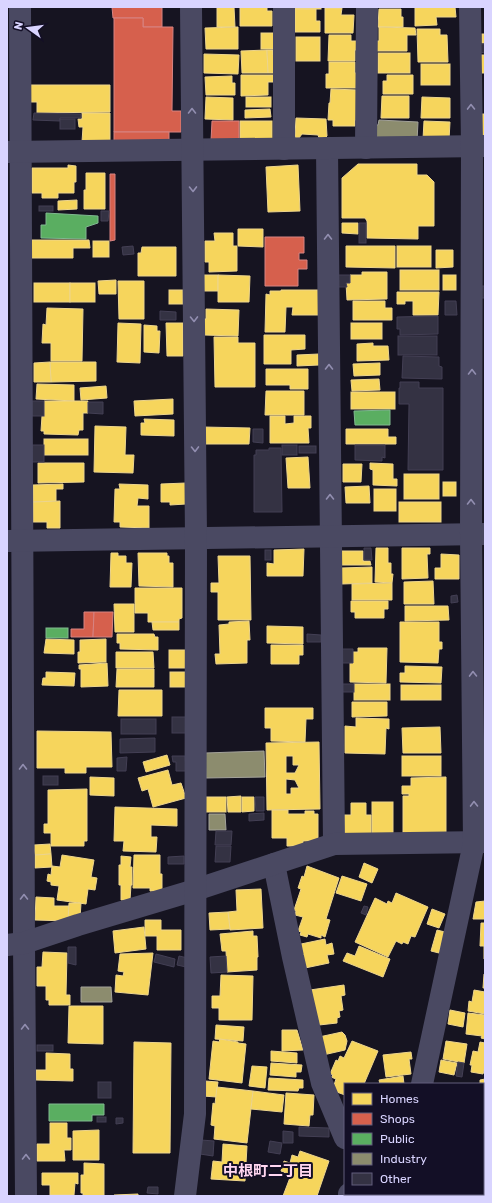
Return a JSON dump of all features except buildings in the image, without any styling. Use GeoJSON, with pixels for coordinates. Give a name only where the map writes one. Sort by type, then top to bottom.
{"type":"FeatureCollection","features":[{"type":"Feature","properties":{"kind":"street"},"geometry":{"type":"LineString","coordinates":[[20,7],[14,152],[16,944],[26,1196]]}},
{"type":"Feature","properties":{"kind":"street"},"geometry":{"type":"LineString","coordinates":[[185,1196],[195,1114],[196,538],[191,7]]}},
{"type":"Feature","properties":{"kind":"street"},"geometry":{"type":"LineString","coordinates":[[284,7],[284,149]]}},
{"type":"Feature","properties":{"kind":"street"},"geometry":{"type":"LineString","coordinates":[[366,148],[367,7]]}},
{"type":"Feature","properties":{"kind":"street"},"geometry":{"type":"LineString","coordinates":[[422,1083],[480,842],[478,146],[470,7]]}},
{"type":"Feature","properties":{"kind":"street"},"geometry":{"type":"LineString","coordinates":[[14,152],[478,146]]}},
{"type":"Feature","properties":{"kind":"street"},"geometry":{"type":"LineString","coordinates":[[327,148],[334,844]]}},
{"type":"Feature","properties":{"kind":"street"},"geometry":{"type":"LineString","coordinates":[[15,541],[478,534]]}},
{"type":"Feature","properties":{"kind":"street"},"geometry":{"type":"LineString","coordinates":[[16,944],[195,890],[334,844],[480,842]]}},
{"type":"Feature","properties":{"kind":"street"},"geometry":{"type":"LineString","coordinates":[[274,864],[322,1083],[344,1136]]}},
{"type":"Feature","properties":{"kind":"district","name":"中根町二丁目"},"geometry":{"type":"Point","coordinates":[268,1171]}}]}
